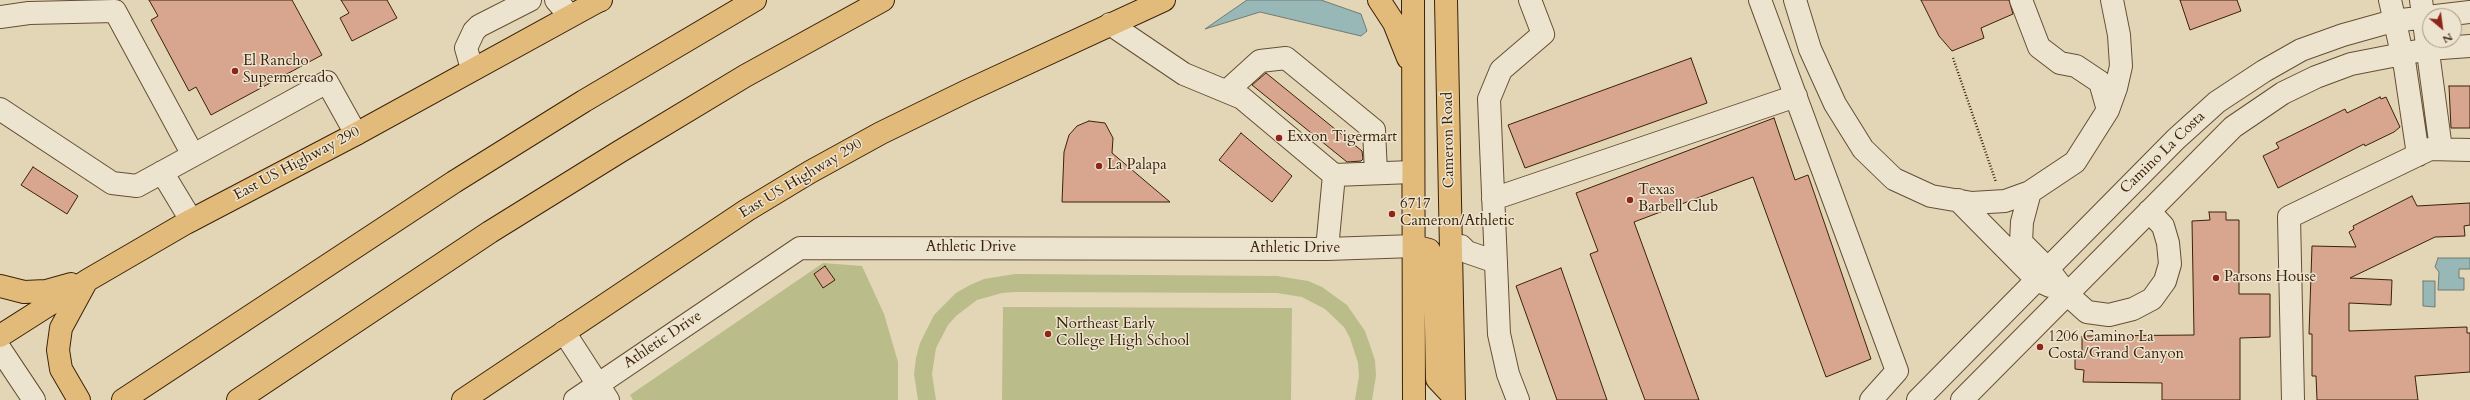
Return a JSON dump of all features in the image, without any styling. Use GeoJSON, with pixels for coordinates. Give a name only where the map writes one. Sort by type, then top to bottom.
{"type":"FeatureCollection","features":[{"type":"Feature","properties":{"kind":"main road","name":"East US Highway 290"},"geometry":{"type":"LineString","coordinates":[[0,336],[88,280],[191,220],[356,134],[472,69],[563,8],[599,0]]}},
{"type":"Feature","properties":{"kind":"main road"},"geometry":{"type":"LineString","coordinates":[[127,397],[454,182],[590,97],[755,0]]}},
{"type":"Feature","properties":{"kind":"main road"},"geometry":{"type":"LineString","coordinates":[[238,400],[490,232],[745,76],[883,0]]}},
{"type":"Feature","properties":{"kind":"main road","name":"East US Highway 290"},"geometry":{"type":"LineString","coordinates":[[463,400],[747,210],[810,172],[881,132],[1164,0]]}},
{"type":"Feature","properties":{"kind":"main road"},"geometry":{"type":"LineString","coordinates":[[1380,0],[1394,23],[1412,66]]}},
{"type":"Feature","properties":{"kind":"main road"},"geometry":{"type":"LineString","coordinates":[[1413,0],[1412,172],[1414,246],[1414,400]]}},
{"type":"Feature","properties":{"kind":"main road","name":"Cameron Road"},"geometry":{"type":"LineString","coordinates":[[1446,0],[1457,246],[1454,399]]}},
{"type":"Feature","properties":{"kind":"main road"},"geometry":{"type":"LineString","coordinates":[[1414,246],[1429,250],[1432,256],[1435,269],[1437,379],[1454,399]]}},
{"type":"Feature","properties":{"kind":"main road"},"geometry":{"type":"LineString","coordinates":[[0,286],[24,292],[46,291],[88,280]]}},
{"type":"Feature","properties":{"kind":"main road"},"geometry":{"type":"LineString","coordinates":[[79,400],[61,369],[58,350],[61,328],[88,280]]}},
{"type":"Feature","properties":{"kind":"street"},"geometry":{"type":"LineString","coordinates":[[472,69],[466,48],[474,31],[479,26],[530,0]]}},
{"type":"Feature","properties":{"kind":"street"},"geometry":{"type":"LineString","coordinates":[[1518,400],[1508,374],[1499,334],[1489,99],[1500,70],[1543,34],[1530,0]]}},
{"type":"Feature","properties":{"kind":"street"},"geometry":{"type":"LineString","coordinates":[[1760,0],[1897,372],[1871,400]]}},
{"type":"Feature","properties":{"kind":"street"},"geometry":{"type":"LineString","coordinates":[[1795,0],[1810,49],[1835,104],[1863,149],[1894,179],[1931,196],[1972,203],[2001,192],[2030,192],[2075,162],[2108,110],[2121,66],[2119,35],[2112,0]]}},
{"type":"Feature","properties":{"kind":"street"},"geometry":{"type":"LineString","coordinates":[[2021,0],[2039,47],[2060,63],[2076,66],[2100,82],[2108,110]]}},
{"type":"Feature","properties":{"kind":"street"},"geometry":{"type":"LineString","coordinates":[[2390,0],[2393,21],[2401,53],[2418,155]]}},
{"type":"Feature","properties":{"kind":"street","name":"Camino La Costa"},"geometry":{"type":"LineString","coordinates":[[1918,400],[2176,139],[2217,102],[2264,70],[2301,50],[2343,35],[2393,21],[2422,8]]}},
{"type":"Feature","properties":{"kind":"street"},"geometry":{"type":"LineString","coordinates":[[0,17],[29,13],[115,11],[193,155]]}},
{"type":"Feature","properties":{"kind":"street"},"geometry":{"type":"LineString","coordinates":[[1110,24],[1184,74],[1242,98],[1334,175],[1412,172]]}},
{"type":"Feature","properties":{"kind":"street","name":"Camino La Costa"},"geometry":{"type":"LineString","coordinates":[[1962,400],[2233,127],[2283,93],[2316,77],[2351,64],[2401,53],[2428,49],[2470,46]]}},
{"type":"Feature","properties":{"kind":"street"},"geometry":{"type":"LineString","coordinates":[[2428,49],[2441,149]]}},
{"type":"Feature","properties":{"kind":"street"},"geometry":{"type":"LineString","coordinates":[[1227,91],[1260,61],[1286,58],[1374,130],[1376,173]]}},
{"type":"Feature","properties":{"kind":"street"},"geometry":{"type":"LineString","coordinates":[[0,109],[112,183],[138,186],[327,82],[356,134]]}},
{"type":"Feature","properties":{"kind":"street"},"geometry":{"type":"LineString","coordinates":[[1493,199],[1796,96]]}},
{"type":"Feature","properties":{"kind":"street"},"geometry":{"type":"LineString","coordinates":[[2293,400],[2289,217],[2430,150],[2470,150]]}},
{"type":"Feature","properties":{"kind":"street"},"geometry":{"type":"LineString","coordinates":[[162,172],[191,220]]}},
{"type":"Feature","properties":{"kind":"street"},"geometry":{"type":"LineString","coordinates":[[1327,249],[1334,175]]}},
{"type":"Feature","properties":{"kind":"street"},"geometry":{"type":"LineString","coordinates":[[2001,192],[2012,227],[2042,274]]}},
{"type":"Feature","properties":{"kind":"street"},"geometry":{"type":"LineString","coordinates":[[2021,242],[2022,222],[2030,192]]}},
{"type":"Feature","properties":{"kind":"street"},"geometry":{"type":"LineString","coordinates":[[1958,200],[2087,312],[2109,315],[2133,309],[2152,299],[2164,282],[2170,264],[2163,226],[2149,211]]}},
{"type":"Feature","properties":{"kind":"street"},"geometry":{"type":"LineString","coordinates":[[1494,228],[1457,246],[1467,252],[1496,262]]}},
{"type":"Feature","properties":{"kind":"street","name":"Athletic Drive"},"geometry":{"type":"LineString","coordinates":[[575,400],[603,392],[800,248],[1327,249],[1414,246]]}},
{"type":"Feature","properties":{"kind":"street"},"geometry":{"type":"LineString","coordinates":[[564,332],[603,392]]}},
{"type":"Feature","properties":{"kind":"street"},"geometry":{"type":"LineString","coordinates":[[0,349],[34,400]]}},
{"type":"Feature","properties":{"kind":"path"},"geometry":{"type":"LineString","coordinates":[[1953,58],[2001,192]]}},
{"type":"Feature","properties":{"kind":"green space"},"geometry":{"type":"Polygon","coordinates":[[[823,263],[862,266],[884,314],[898,362],[898,400],[633,400],[630,395],[823,263]]]}},
{"type":"Feature","properties":{"kind":"green space"},"geometry":{"type":"Polygon","coordinates":[[[1015,274],[1277,276],[1308,281],[1322,287],[1347,305],[1365,331],[1375,360],[1376,376],[1372,400],[1355,400],[1359,376],[1358,363],[1350,338],[1344,327],[1325,309],[1302,297],[1277,293],[1015,292],[1002,293],[977,300],[956,316],[948,325],[936,348],[932,374],[936,400],[918,400],[914,374],[916,358],[920,343],[934,315],[956,293],[970,285],[984,279],[1015,274]]]}},
{"type":"Feature","properties":{"kind":"green space"},"geometry":{"type":"Polygon","coordinates":[[[1003,307],[1292,308],[1291,400],[1002,400],[1003,307]]]}},
{"type":"Feature","properties":{"kind":"water"},"geometry":{"type":"Polygon","coordinates":[[[1247,0],[1321,0],[1361,14],[1367,31],[1361,36],[1260,12],[1205,29],[1247,0]]]}},
{"type":"Feature","properties":{"kind":"water"},"geometry":{"type":"Polygon","coordinates":[[[2438,258],[2470,258],[2470,269],[2459,269],[2459,278],[2464,278],[2464,290],[2438,290],[2439,272],[2435,267],[2438,258]]]}},
{"type":"Feature","properties":{"kind":"water"},"geometry":{"type":"Polygon","coordinates":[[[2423,281],[2435,281],[2435,307],[2423,306],[2423,281]]]}},
{"type":"Feature","properties":{"kind":"building","name":"El Rancho Supermercado"},"geometry":{"type":"Polygon","coordinates":[[[149,0],[292,0],[322,55],[211,115],[196,87],[189,91],[151,20],[158,16],[149,0]]]}},
{"type":"Feature","properties":{"kind":"building"},"geometry":{"type":"Polygon","coordinates":[[[341,0],[387,0],[397,18],[352,41],[340,18],[349,13],[341,0]]]}},
{"type":"Feature","properties":{"kind":"building"},"geometry":{"type":"Polygon","coordinates":[[[1921,0],[2009,0],[2013,14],[1981,28],[1984,38],[1952,51],[1939,36],[1921,0]]]}},
{"type":"Feature","properties":{"kind":"building"},"geometry":{"type":"Polygon","coordinates":[[[2180,0],[2237,0],[2241,11],[2190,30],[2180,0]]]}},
{"type":"Feature","properties":{"kind":"building"},"geometry":{"type":"Polygon","coordinates":[[[1691,58],[1707,103],[1525,168],[1508,125],[1691,58]]]}},
{"type":"Feature","properties":{"kind":"building"},"geometry":{"type":"Polygon","coordinates":[[[1266,73],[1362,151],[1363,159],[1361,161],[1347,162],[1252,85],[1266,73]]]}},
{"type":"Feature","properties":{"kind":"building"},"geometry":{"type":"Polygon","coordinates":[[[2449,86],[2470,86],[2470,128],[2451,128],[2449,86]]]}},
{"type":"Feature","properties":{"kind":"building"},"geometry":{"type":"Polygon","coordinates":[[[2380,97],[2381,99],[2386,97],[2400,127],[2394,132],[2365,146],[2364,144],[2278,188],[2263,156],[2279,148],[2276,143],[2345,109],[2347,113],[2380,97]]]}},
{"type":"Feature","properties":{"kind":"building"},"geometry":{"type":"Polygon","coordinates":[[[1774,118],[1795,180],[1808,175],[1871,359],[1826,377],[1753,177],[1634,222],[1699,400],[1645,400],[1590,254],[1598,251],[1576,193],[1774,118]]]}},
{"type":"Feature","properties":{"kind":"building"},"geometry":{"type":"Polygon","coordinates":[[[1089,121],[1105,123],[1113,138],[1112,153],[1170,202],[1062,202],[1064,152],[1069,135],[1077,126],[1089,121]]]}},
{"type":"Feature","properties":{"kind":"building"},"geometry":{"type":"Polygon","coordinates":[[[1241,133],[1292,176],[1272,202],[1219,160],[1241,133]]]}},
{"type":"Feature","properties":{"kind":"building"},"geometry":{"type":"Polygon","coordinates":[[[33,167],[78,196],[67,214],[21,185],[33,167]]]}},
{"type":"Feature","properties":{"kind":"building"},"geometry":{"type":"Polygon","coordinates":[[[2412,196],[2417,206],[2470,203],[2470,225],[2464,226],[2465,236],[2435,237],[2350,278],[2392,280],[2391,305],[2349,303],[2349,331],[2467,327],[2467,333],[2470,333],[2470,372],[2415,376],[2418,400],[2317,400],[2316,376],[2312,376],[2312,334],[2309,334],[2312,246],[2356,247],[2349,232],[2354,229],[2353,226],[2412,196]]]}},
{"type":"Feature","properties":{"kind":"building","name":"Parsons House"},"geometry":{"type":"Polygon","coordinates":[[[2209,212],[2226,212],[2226,220],[2239,220],[2239,294],[2270,294],[2270,337],[2240,338],[2240,400],[2162,400],[2162,383],[2083,382],[2084,370],[2075,369],[2075,355],[2082,355],[2082,336],[2194,335],[2192,221],[2210,220],[2209,212]]]}},
{"type":"Feature","properties":{"kind":"building"},"geometry":{"type":"Polygon","coordinates":[[[825,266],[835,280],[823,288],[814,274],[825,266]]]}},
{"type":"Feature","properties":{"kind":"building"},"geometry":{"type":"Polygon","coordinates":[[[1561,268],[1607,400],[1557,400],[1516,286],[1561,268]]]}},
{"type":"Feature","properties":{"kind":"place","name":"El Rancho Supermercado"},"geometry":{"type":"Point","coordinates":[235,71]}},
{"type":"Feature","properties":{"kind":"place","name":"Exxon Tigermart"},"geometry":{"type":"Point","coordinates":[1279,138]}},
{"type":"Feature","properties":{"kind":"place","name":"La Palapa"},"geometry":{"type":"Point","coordinates":[1099,166]}},
{"type":"Feature","properties":{"kind":"place","name":"Texas Barbell Club"},"geometry":{"type":"Point","coordinates":[1630,200]}},
{"type":"Feature","properties":{"kind":"place","name":"6717 Cameron/Athletic"},"geometry":{"type":"Point","coordinates":[1392,214]}},
{"type":"Feature","properties":{"kind":"place","name":"Parsons House"},"geometry":{"type":"Point","coordinates":[2216,278]}},
{"type":"Feature","properties":{"kind":"place","name":"Northeast Early College High School"},"geometry":{"type":"Point","coordinates":[1048,334]}},
{"type":"Feature","properties":{"kind":"place","name":"1206 Camino La Costa/Grand Canyon"},"geometry":{"type":"Point","coordinates":[2040,347]}}]}
